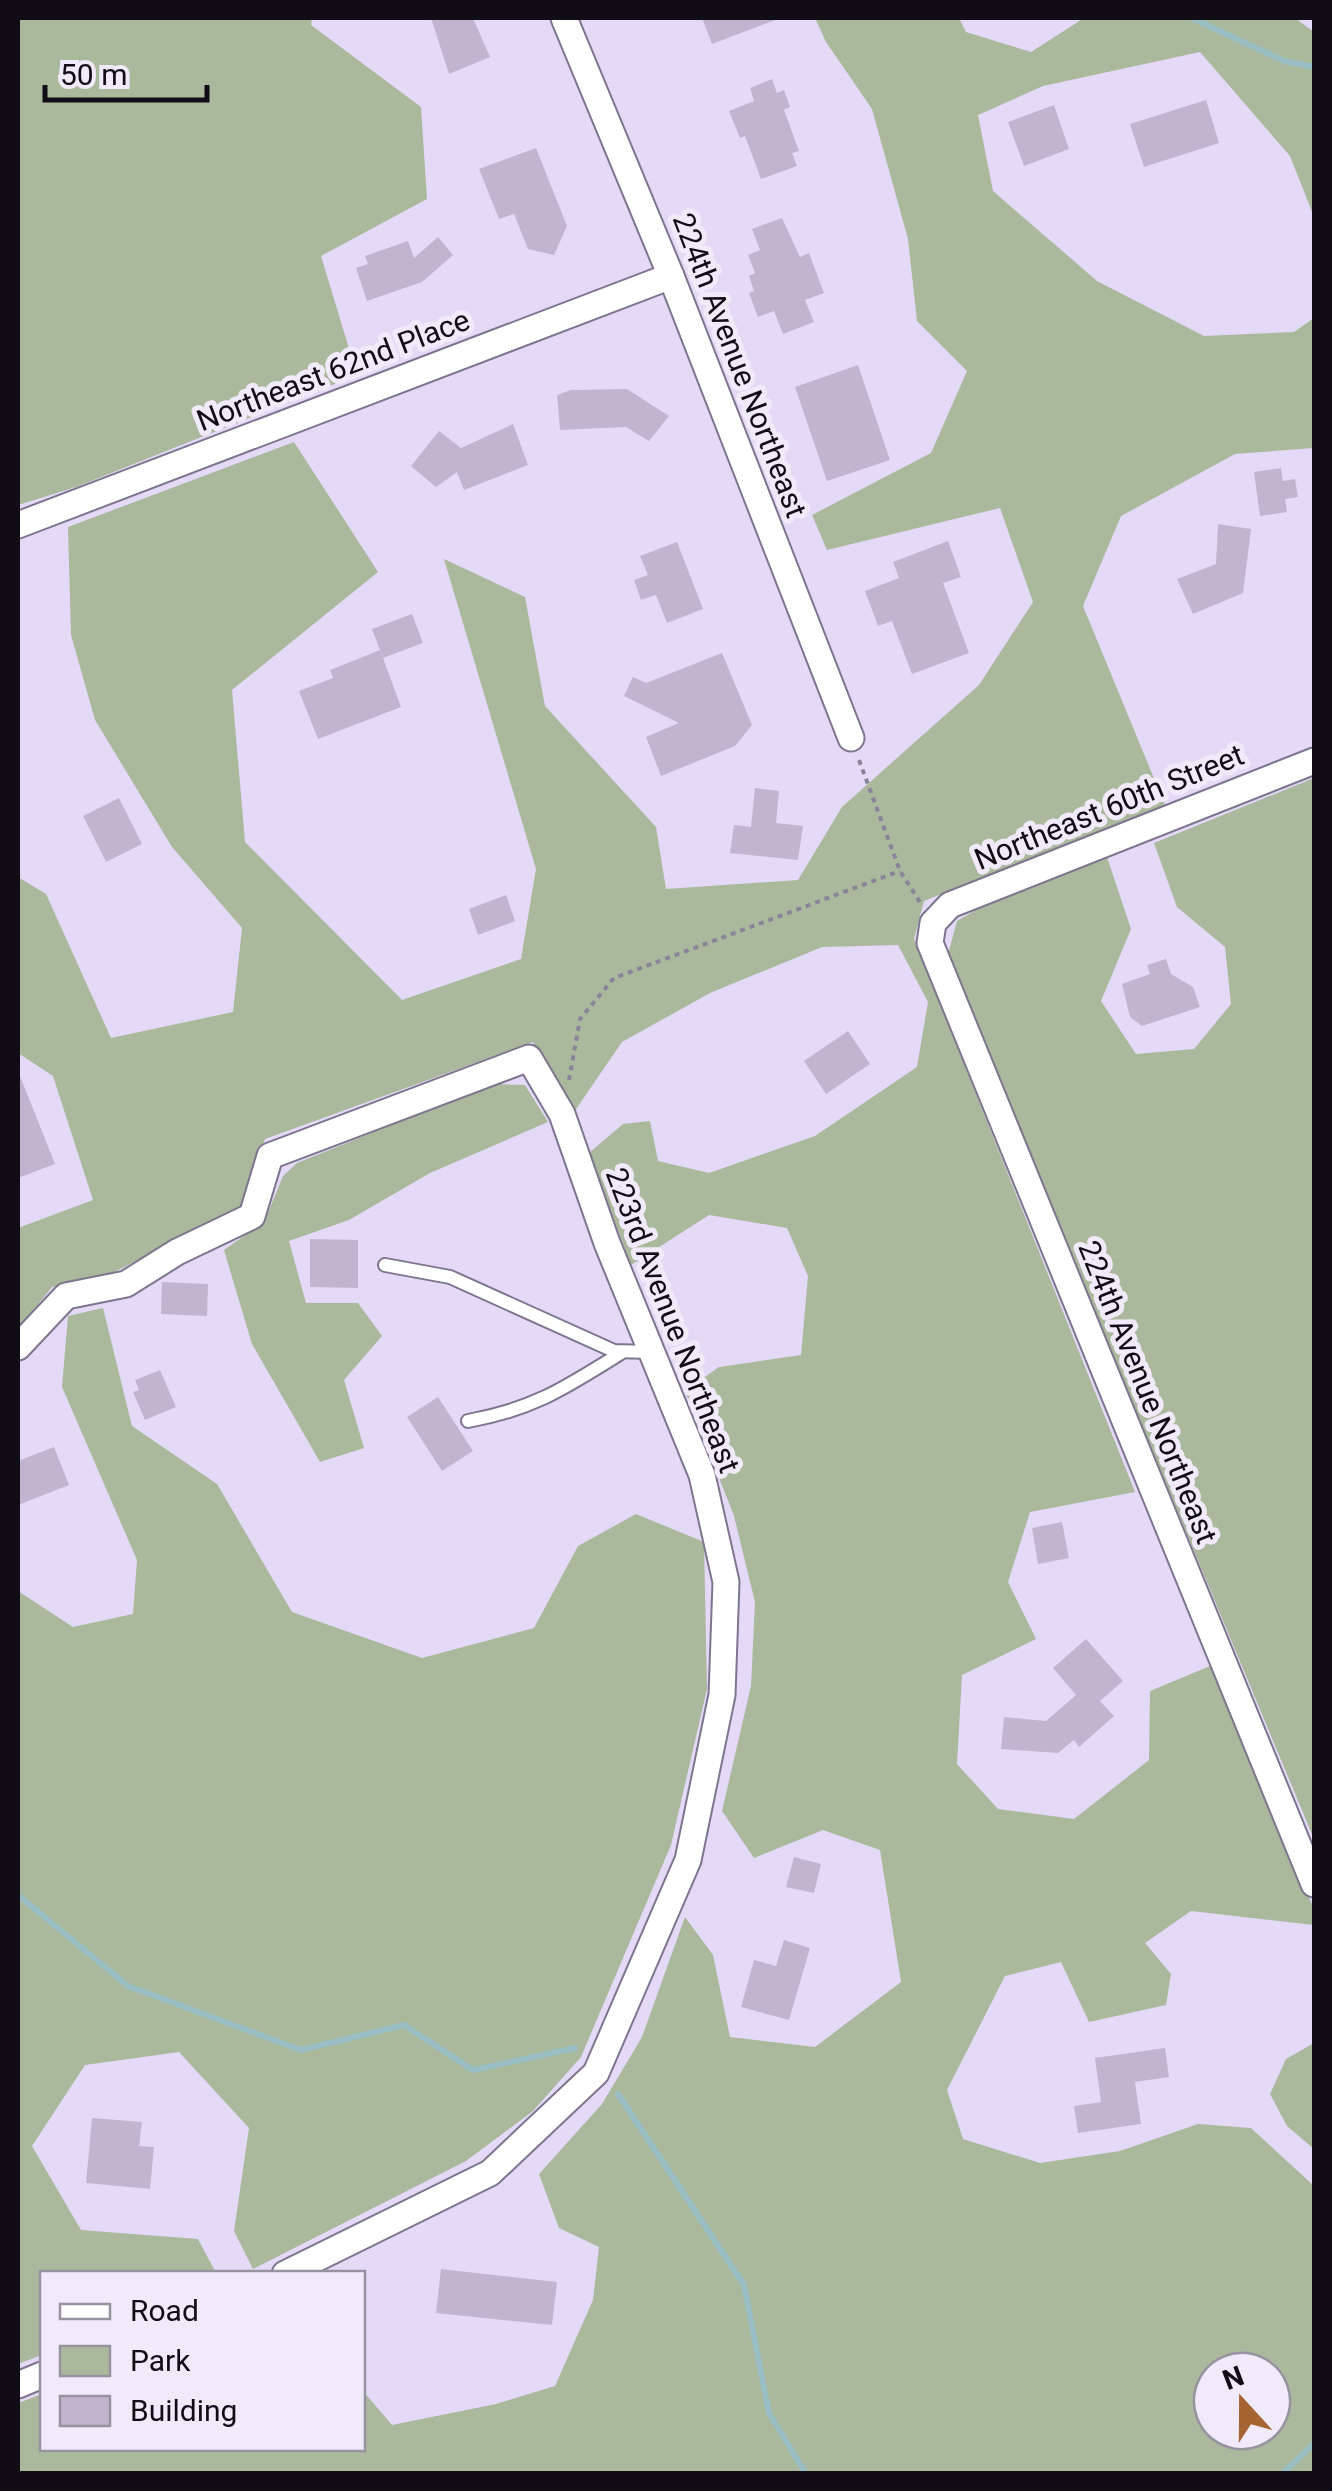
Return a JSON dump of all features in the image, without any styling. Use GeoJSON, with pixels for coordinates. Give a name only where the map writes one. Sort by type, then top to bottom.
{"type":"FeatureCollection","features":[{"type":"Feature","properties":{"kind":"street","name":"224th Avenue Northeast"},"geometry":{"type":"LineString","coordinates":[[564,18],[671,276],[851,738]]}},
{"type":"Feature","properties":{"kind":"street","name":"Northeast 62nd Place"},"geometry":{"type":"LineString","coordinates":[[18,525],[671,276]]}},
{"type":"Feature","properties":{"kind":"street","name":"Northeast 60th Street"},"geometry":{"type":"LineString","coordinates":[[934,922],[950,906],[1314,761]]}},
{"type":"Feature","properties":{"kind":"street","name":"224th Avenue Northeast"},"geometry":{"type":"LineString","coordinates":[[934,922],[930,943],[1314,1884]]}},
{"type":"Feature","properties":{"kind":"street","name":"223rd Avenue Northeast"},"geometry":{"type":"LineString","coordinates":[[18,1347],[66,1296],[126,1284],[177,1252],[252,1216],[270,1156],[529,1058],[562,1114],[607,1243],[702,1475],[726,1582],[722,1695],[688,1860],[596,2072],[490,2173],[291,2271]]}},
{"type":"Feature","properties":{"kind":"lane"},"geometry":{"type":"LineString","coordinates":[[385,1265],[450,1277],[621,1353],[650,1352]]}},
{"type":"Feature","properties":{"kind":"lane"},"geometry":{"type":"LineString","coordinates":[[468,1422],[513,1412],[554,1396],[621,1353]]}},
{"type":"Feature","properties":{"kind":"path"},"geometry":{"type":"LineString","coordinates":[[851,738],[900,871],[934,922]]}},
{"type":"Feature","properties":{"kind":"path"},"geometry":{"type":"LineString","coordinates":[[562,1114],[580,1019],[614,978],[900,871]]}},
{"type":"Feature","properties":{"kind":"green space"},"geometry":{"type":"Polygon","coordinates":[[[18,18],[312,18],[311,25],[421,107],[427,199],[321,256],[357,375],[76,487],[18,505],[18,18]]]}},
{"type":"Feature","properties":{"kind":"green space"},"geometry":{"type":"Polygon","coordinates":[[[815,18],[959,18],[966,32],[1031,52],[1084,18],[1295,18],[1314,32],[1314,217],[1290,156],[1200,52],[1043,86],[978,115],[993,191],[1097,281],[1204,336],[1294,332],[1314,318],[1314,448],[1235,454],[1121,516],[1083,606],[1165,805],[924,901],[914,939],[1135,1492],[1030,1512],[1008,1582],[1036,1639],[962,1675],[957,1764],[998,1809],[1074,1819],[1149,1760],[1150,1691],[1210,1666],[1314,1909],[1314,1925],[1191,1911],[1145,1943],[1171,1974],[1166,2005],[1089,2022],[1061,1962],[1005,1976],[947,2090],[963,2139],[1040,2163],[1120,2151],[1198,2124],[1251,2128],[1314,2186],[1314,2473],[18,2473],[18,2403],[40,2395],[40,2451],[365,2451],[365,2393],[392,2425],[496,2404],[555,2386],[593,2300],[599,2247],[559,2228],[539,2174],[602,2104],[642,2037],[685,1917],[713,1955],[730,2037],[815,2047],[901,1982],[880,1850],[823,1830],[754,1858],[722,1811],[751,1686],[755,1602],[734,1516],[685,1391],[719,1367],[801,1355],[808,1276],[787,1228],[709,1215],[631,1265],[589,1153],[623,1124],[650,1121],[658,1161],[709,1173],[815,1136],[917,1067],[928,1002],[898,945],[822,947],[710,993],[622,1042],[574,1112],[533,1042],[265,1139],[243,1208],[114,1272],[52,1287],[18,1329],[18,1228],[93,1200],[53,1076],[18,1053],[18,877],[46,894],[111,1038],[233,1012],[242,928],[172,847],[95,720],[71,635],[68,527],[294,442],[378,572],[232,690],[245,842],[402,1000],[521,959],[536,869],[444,559],[525,597],[545,706],[656,827],[666,889],[798,880],[842,807],[979,685],[1033,602],[1000,508],[827,550],[812,515],[931,453],[967,371],[917,321],[908,239],[872,109],[826,42],[815,18]]]}},
{"type":"Feature","properties":{"kind":"green space"},"geometry":{"type":"Polygon","coordinates":[[[1314,778],[1314,1839],[947,958],[957,921],[990,902],[1107,857],[1131,929],[1101,1001],[1136,1054],[1194,1049],[1231,1004],[1225,947],[1177,907],[1154,843],[1314,778]]]}},
{"type":"Feature","properties":{"kind":"green space"},"geometry":{"type":"Polygon","coordinates":[[[493,1084],[525,1085],[548,1122],[430,1173],[349,1220],[289,1241],[306,1303],[358,1303],[382,1336],[344,1380],[364,1448],[320,1462],[252,1344],[224,1250],[264,1222],[283,1176],[297,1163],[493,1084]]]}},
{"type":"Feature","properties":{"kind":"green space"},"geometry":{"type":"Polygon","coordinates":[[[103,1308],[132,1426],[217,1484],[292,1612],[422,1658],[534,1628],[578,1546],[636,1514],[704,1542],[707,1689],[671,1845],[581,2057],[533,2111],[466,2161],[253,2269],[234,2231],[249,2128],[179,2052],[85,2065],[32,2146],[81,2230],[198,2239],[215,2271],[40,2271],[40,2356],[18,2364],[18,1591],[73,1627],[133,1614],[137,1560],[62,1387],[68,1316],[103,1308]]]}},
{"type":"Feature","properties":{"kind":"green space"},"geometry":{"type":"Polygon","coordinates":[[[1314,2043],[1314,2149],[1287,2126],[1270,2094],[1286,2059],[1314,2043]]]}},
{"type":"Feature","properties":{"kind":"building"},"geometry":{"type":"Polygon","coordinates":[[[431,18],[473,18],[490,57],[449,74],[431,18]]]}},
{"type":"Feature","properties":{"kind":"building"},"geometry":{"type":"Polygon","coordinates":[[[702,18],[778,18],[778,19],[712,44],[702,18]]]}},
{"type":"Feature","properties":{"kind":"building"},"geometry":{"type":"Polygon","coordinates":[[[772,79],[777,93],[784,90],[790,107],[784,110],[799,151],[792,153],[797,166],[761,179],[745,136],[740,138],[729,111],[754,101],[750,88],[772,79]]]}},
{"type":"Feature","properties":{"kind":"building"},"geometry":{"type":"Polygon","coordinates":[[[1206,100],[1219,143],[1144,167],[1130,124],[1206,100]]]}},
{"type":"Feature","properties":{"kind":"building"},"geometry":{"type":"Polygon","coordinates":[[[1054,105],[1069,149],[1024,166],[1008,122],[1054,105]]]}},
{"type":"Feature","properties":{"kind":"building"},"geometry":{"type":"Polygon","coordinates":[[[536,148],[567,226],[554,255],[528,249],[514,214],[499,219],[479,169],[536,148]]]}},
{"type":"Feature","properties":{"kind":"building"},"geometry":{"type":"Polygon","coordinates":[[[782,218],[800,257],[809,253],[824,293],[805,300],[814,322],[783,334],[774,311],[758,317],[749,293],[754,291],[749,276],[755,273],[748,255],[760,250],[752,229],[782,218]]]}},
{"type":"Feature","properties":{"kind":"building"},"geometry":{"type":"Polygon","coordinates":[[[438,237],[453,255],[422,282],[367,301],[356,268],[368,264],[365,256],[408,241],[414,258],[438,237]]]}},
{"type":"Feature","properties":{"kind":"building"},"geometry":{"type":"Polygon","coordinates":[[[858,365],[890,460],[827,481],[795,387],[858,365]]]}},
{"type":"Feature","properties":{"kind":"building"},"geometry":{"type":"Polygon","coordinates":[[[627,389],[669,416],[649,441],[626,427],[560,430],[557,395],[571,390],[627,389]]]}},
{"type":"Feature","properties":{"kind":"building"},"geometry":{"type":"Polygon","coordinates":[[[513,424],[528,465],[464,490],[457,472],[436,487],[411,466],[439,431],[461,448],[513,424]]]}},
{"type":"Feature","properties":{"kind":"building"},"geometry":{"type":"Polygon","coordinates":[[[1281,468],[1283,481],[1295,479],[1298,497],[1285,499],[1287,512],[1260,516],[1254,472],[1281,468]]]}},
{"type":"Feature","properties":{"kind":"building"},"geometry":{"type":"Polygon","coordinates":[[[1218,524],[1251,529],[1243,593],[1193,614],[1177,579],[1216,564],[1218,524]]]}},
{"type":"Feature","properties":{"kind":"building"},"geometry":{"type":"Polygon","coordinates":[[[948,541],[961,577],[943,583],[969,653],[912,674],[892,621],[878,626],[865,591],[899,578],[893,562],[948,541]]]}},
{"type":"Feature","properties":{"kind":"building"},"geometry":{"type":"Polygon","coordinates":[[[677,542],[703,609],[667,623],[656,595],[641,600],[634,580],[648,575],[640,556],[677,542]]]}},
{"type":"Feature","properties":{"kind":"building"},"geometry":{"type":"Polygon","coordinates":[[[412,614],[423,643],[383,658],[372,629],[412,614]]]}},
{"type":"Feature","properties":{"kind":"building"},"geometry":{"type":"Polygon","coordinates":[[[380,650],[401,707],[318,739],[299,691],[333,678],[330,670],[380,650]]]}},
{"type":"Feature","properties":{"kind":"building"},"geometry":{"type":"Polygon","coordinates":[[[722,653],[752,725],[735,746],[661,776],[646,737],[679,723],[624,696],[633,677],[646,683],[722,653]]]}},
{"type":"Feature","properties":{"kind":"building"},"geometry":{"type":"Polygon","coordinates":[[[755,788],[779,791],[776,823],[803,826],[798,860],[730,853],[734,825],[751,827],[755,788]]]}},
{"type":"Feature","properties":{"kind":"building"},"geometry":{"type":"Polygon","coordinates":[[[119,798],[142,844],[106,862],[83,816],[119,798]]]}},
{"type":"Feature","properties":{"kind":"building"},"geometry":{"type":"Polygon","coordinates":[[[506,895],[515,921],[478,935],[469,909],[506,895]]]}},
{"type":"Feature","properties":{"kind":"building"},"geometry":{"type":"Polygon","coordinates":[[[1166,959],[1171,974],[1193,987],[1200,1007],[1142,1026],[1130,1017],[1122,984],[1150,974],[1147,965],[1166,959]]]}},
{"type":"Feature","properties":{"kind":"building"},"geometry":{"type":"Polygon","coordinates":[[[848,1031],[870,1064],[826,1094],[804,1061],[848,1031]]]}},
{"type":"Feature","properties":{"kind":"building"},"geometry":{"type":"Polygon","coordinates":[[[18,1071],[55,1164],[18,1178],[18,1071]]]}},
{"type":"Feature","properties":{"kind":"building"},"geometry":{"type":"Polygon","coordinates":[[[310,1239],[358,1240],[358,1288],[310,1287],[310,1239]]]}},
{"type":"Feature","properties":{"kind":"building"},"geometry":{"type":"Polygon","coordinates":[[[162,1282],[208,1284],[207,1316],[161,1314],[162,1282]]]}},
{"type":"Feature","properties":{"kind":"building"},"geometry":{"type":"Polygon","coordinates":[[[160,1370],[176,1407],[145,1420],[133,1392],[139,1390],[135,1380],[160,1370]]]}},
{"type":"Feature","properties":{"kind":"building"},"geometry":{"type":"Polygon","coordinates":[[[438,1397],[473,1451],[442,1471],[407,1417],[438,1397]]]}},
{"type":"Feature","properties":{"kind":"building"},"geometry":{"type":"Polygon","coordinates":[[[54,1447],[69,1485],[18,1505],[18,1461],[54,1447]]]}},
{"type":"Feature","properties":{"kind":"building"},"geometry":{"type":"Polygon","coordinates":[[[1062,1522],[1069,1558],[1038,1564],[1032,1528],[1062,1522]]]}},
{"type":"Feature","properties":{"kind":"building"},"geometry":{"type":"Polygon","coordinates":[[[1086,1639],[1123,1681],[1100,1701],[1114,1716],[1079,1747],[1074,1740],[1058,1753],[1001,1749],[1004,1717],[1046,1721],[1076,1695],[1053,1668],[1086,1639]]]}},
{"type":"Feature","properties":{"kind":"building"},"geometry":{"type":"Polygon","coordinates":[[[794,1857],[821,1864],[814,1893],[786,1887],[794,1857]]]}},
{"type":"Feature","properties":{"kind":"building"},"geometry":{"type":"Polygon","coordinates":[[[784,1940],[810,1948],[789,2020],[741,2007],[754,1960],[776,1966],[784,1940]]]}},
{"type":"Feature","properties":{"kind":"building"},"geometry":{"type":"Polygon","coordinates":[[[1165,2048],[1169,2077],[1135,2082],[1141,2124],[1078,2133],[1074,2106],[1101,2102],[1095,2058],[1165,2048]]]}},
{"type":"Feature","properties":{"kind":"building"},"geometry":{"type":"Polygon","coordinates":[[[92,2118],[142,2122],[139,2146],[154,2147],[150,2189],[86,2183],[92,2118]]]}},
{"type":"Feature","properties":{"kind":"building"},"geometry":{"type":"Polygon","coordinates":[[[441,2269],[557,2282],[552,2325],[436,2313],[441,2269]]]}},
{"type":"Feature","properties":{"kind":"waterway"},"geometry":{"type":"LineString","coordinates":[[1192,18],[1284,61],[1314,67]]}},
{"type":"Feature","properties":{"kind":"waterway"},"geometry":{"type":"LineString","coordinates":[[18,1895],[128,1986],[301,2050],[404,2025],[473,2070],[575,2048]]}},
{"type":"Feature","properties":{"kind":"waterway"},"geometry":{"type":"LineString","coordinates":[[618,2094],[744,2285],[769,2413],[806,2474]]}},
{"type":"Feature","properties":{"kind":"waterway"},"geometry":{"type":"LineString","coordinates":[[1282,2474],[1314,2444]]}}]}
